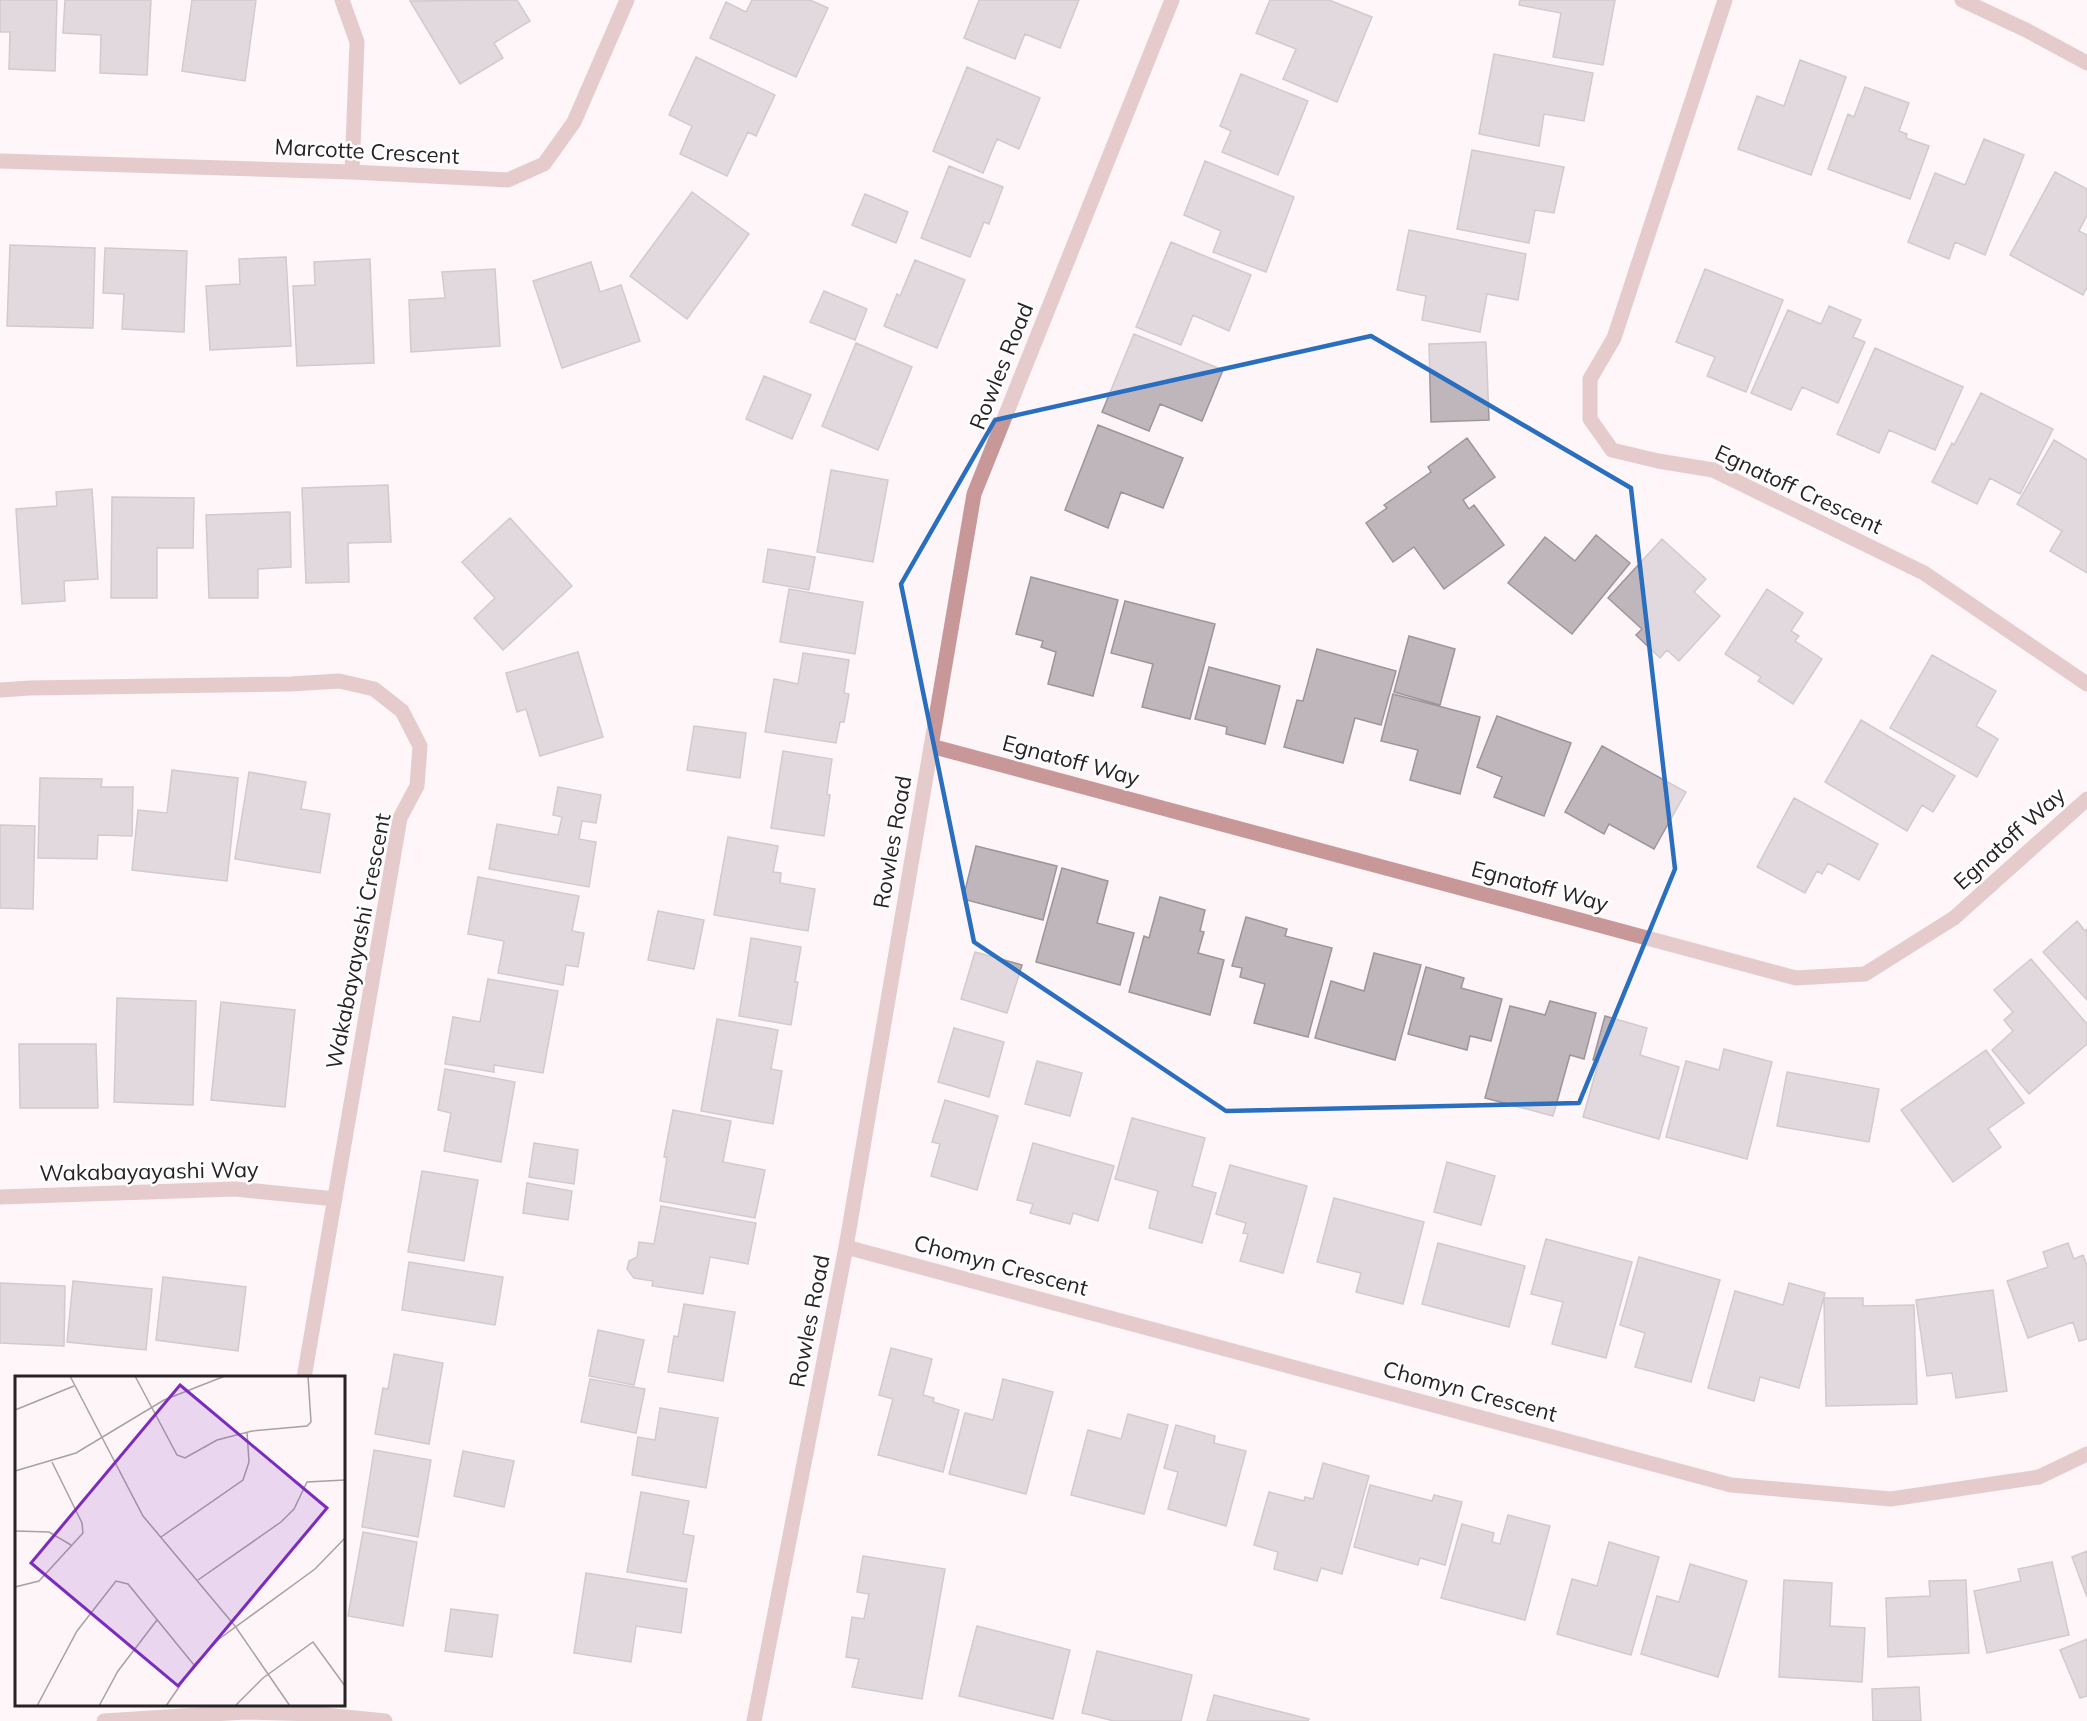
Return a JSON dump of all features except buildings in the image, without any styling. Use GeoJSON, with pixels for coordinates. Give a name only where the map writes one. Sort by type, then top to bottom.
{"type":"FeatureCollection","features":[{"type":"Feature","properties":{"kind":"street"},"geometry":{"type":"LineString","coordinates":[[342,0],[357,42],[352,172]]}},
{"type":"Feature","properties":{"kind":"street","name":"Marcotte Crescent"},"geometry":{"type":"LineString","coordinates":[[0,161],[352,172],[508,180],[544,164],[574,122],[627,0]]}},
{"type":"Feature","properties":{"kind":"street","name":"Rowles Road"},"geometry":{"type":"LineString","coordinates":[[754,1721],[846,1247],[974,494],[1172,0]]}},
{"type":"Feature","properties":{"kind":"street","name":"Egnatoff Crescent"},"geometry":{"type":"LineString","coordinates":[[1725,0],[1614,338],[1590,379],[1590,419],[1612,450],[1658,461],[1713,470],[1924,573],[2087,684]]}},
{"type":"Feature","properties":{"kind":"street"},"geometry":{"type":"LineString","coordinates":[[1962,0],[2087,63]]}},
{"type":"Feature","properties":{"kind":"street","name":"Wakabayayashi Crescent"},"geometry":{"type":"LineString","coordinates":[[0,690],[339,681],[374,689],[402,711],[420,746],[417,786],[400,818],[304,1376]]}},
{"type":"Feature","properties":{"kind":"street","name":"Egnatoff Way"},"geometry":{"type":"LineString","coordinates":[[931,746],[1796,978],[1866,975],[1954,918],[2087,799]]}},
{"type":"Feature","properties":{"kind":"street","name":"Wakabayayashi Way"},"geometry":{"type":"LineString","coordinates":[[0,1197],[235,1189],[335,1199]]}},
{"type":"Feature","properties":{"kind":"street","name":"Chomyn Crescent"},"geometry":{"type":"LineString","coordinates":[[846,1247],[1731,1485],[1891,1500],[2039,1477],[2087,1454]]}},
{"type":"Feature","properties":{"kind":"street"},"geometry":{"type":"LineString","coordinates":[[104,1721],[245,1708],[385,1721]]}},
{"type":"Feature","properties":{"kind":"highlighted area"},"geometry":{"type":"Polygon","coordinates":[[[1371,336],[1631,488],[1675,869],[1579,1103],[1226,1111],[974,942],[901,584],[995,420],[1371,336]]]}}]}
